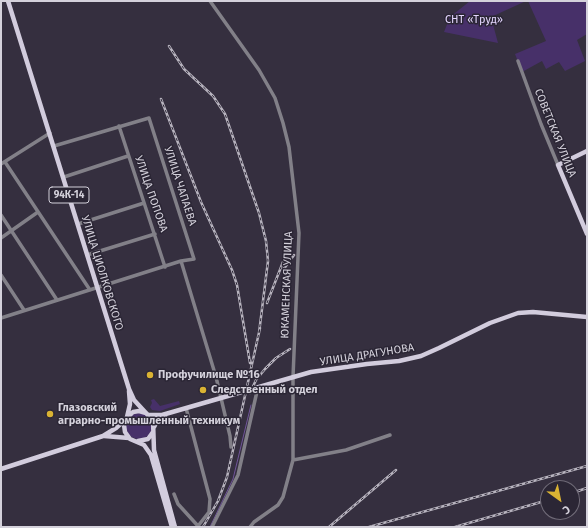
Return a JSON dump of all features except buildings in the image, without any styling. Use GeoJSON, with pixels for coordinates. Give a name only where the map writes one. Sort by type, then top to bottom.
{"type":"FeatureCollection","features":[{"type":"Feature","properties":{"kind":"main road","name":"УЛИЦА ЦИОЛКОВСКОГО"},"geometry":{"type":"LineString","coordinates":[[8,1],[129,389],[134,400],[147,414]]}},
{"type":"Feature","properties":{"kind":"main road"},"geometry":{"type":"LineString","coordinates":[[558,165],[587,151]]}},
{"type":"Feature","properties":{"kind":"main road","name":"СОВЕТСКАЯ УЛИЦА"},"geometry":{"type":"LineString","coordinates":[[558,165],[587,234]]}},
{"type":"Feature","properties":{"kind":"main road","name":"УЛИЦА ДРАГУНОВА"},"geometry":{"type":"LineString","coordinates":[[147,414],[162,416],[312,372],[366,364],[400,361],[421,356],[490,323],[518,313],[533,312],[587,317]]}},
{"type":"Feature","properties":{"kind":"main road","name":"УЛИЦА ЦИОЛКОВСКОГО"},"geometry":{"type":"LineString","coordinates":[[126,418],[130,404],[129,389]]}},
{"type":"Feature","properties":{"kind":"main road"},"geometry":{"type":"LineString","coordinates":[[1,469],[103,436],[116,428],[136,411],[147,414],[153,421],[154,450],[175,527]]}},
{"type":"Feature","properties":{"kind":"main road","name":"УЛИЦА ДРАГУНОВА"},"geometry":{"type":"LineString","coordinates":[[153,430],[160,420],[170,413]]}},
{"type":"Feature","properties":{"kind":"main road"},"geometry":{"type":"LineString","coordinates":[[126,418],[124,429],[130,439]]}},
{"type":"Feature","properties":{"kind":"main road"},"geometry":{"type":"LineString","coordinates":[[137,441],[148,439],[153,430]]}},
{"type":"Feature","properties":{"kind":"main road"},"geometry":{"type":"LineString","coordinates":[[103,436],[118,436],[137,441],[144,445],[151,455],[172,527]]}},
{"type":"Feature","properties":{"kind":"street","name":"ЮКАМЕНСКАЯ УЛИЦА"},"geometry":{"type":"LineString","coordinates":[[210,1],[264,78],[275,98],[288,138],[299,233],[293,378],[293,460],[283,497],[278,505],[254,522],[250,527]]}},
{"type":"Feature","properties":{"kind":"street","name":"СОВЕТСКАЯ УЛИЦА"},"geometry":{"type":"LineString","coordinates":[[518,61],[540,124],[558,165]]}},
{"type":"Feature","properties":{"kind":"street","name":"УЛИЦА ЧАПАЕВА"},"geometry":{"type":"LineString","coordinates":[[119,126],[149,118],[194,260],[181,261]]}},
{"type":"Feature","properties":{"kind":"street"},"geometry":{"type":"LineString","coordinates":[[54,146],[119,126]]}},
{"type":"Feature","properties":{"kind":"street","name":"УЛИЦА ПОПОВА"},"geometry":{"type":"LineString","coordinates":[[119,126],[165,267]]}},
{"type":"Feature","properties":{"kind":"street"},"geometry":{"type":"LineString","coordinates":[[1,164],[50,133]]}},
{"type":"Feature","properties":{"kind":"street"},"geometry":{"type":"LineString","coordinates":[[64,177],[128,156]]}},
{"type":"Feature","properties":{"kind":"street"},"geometry":{"type":"LineString","coordinates":[[5,162],[90,290]]}},
{"type":"Feature","properties":{"kind":"street"},"geometry":{"type":"LineString","coordinates":[[78,224],[144,203]]}},
{"type":"Feature","properties":{"kind":"street"},"geometry":{"type":"LineString","coordinates":[[1,238],[38,212]]}},
{"type":"Feature","properties":{"kind":"street"},"geometry":{"type":"LineString","coordinates":[[1,214],[57,300]]}},
{"type":"Feature","properties":{"kind":"street"},"geometry":{"type":"LineString","coordinates":[[87,255],[155,234]]}},
{"type":"Feature","properties":{"kind":"street"},"geometry":{"type":"LineString","coordinates":[[1,318],[181,261],[208,349],[230,436],[231,447]]}},
{"type":"Feature","properties":{"kind":"street"},"geometry":{"type":"LineString","coordinates":[[1,275],[24,310]]}},
{"type":"Feature","properties":{"kind":"street"},"geometry":{"type":"LineString","coordinates":[[212,527],[238,475],[258,388]]}},
{"type":"Feature","properties":{"kind":"street"},"geometry":{"type":"LineString","coordinates":[[174,494],[178,504],[198,526],[208,512],[210,499],[186,408]]}},
{"type":"Feature","properties":{"kind":"street"},"geometry":{"type":"LineString","coordinates":[[293,460],[346,450],[390,435]]}},
{"type":"Feature","properties":{"kind":"green space","name":"СНТ «Труд»"},"geometry":{"type":"Polygon","coordinates":[[[470,1],[526,1],[491,17],[498,43],[444,32],[450,17],[470,1]]]}},
{"type":"Feature","properties":{"kind":"green space","name":"СНТ «Труд»"},"geometry":{"type":"Polygon","coordinates":[[[528,1],[587,1],[587,34],[577,40],[585,61],[565,71],[559,62],[546,69],[542,61],[522,72],[515,54],[546,41],[528,1]]]}},
{"type":"Feature","properties":{"kind":"green space"},"geometry":{"type":"Polygon","coordinates":[[[154,399],[160,406],[179,401],[180,404],[160,411],[152,410],[150,407],[152,403],[151,400],[154,399]]]}},
{"type":"Feature","properties":{"kind":"green space"},"geometry":{"type":"Polygon","coordinates":[[[139,413],[148,417],[152,426],[148,435],[139,439],[130,435],[126,426],[130,417],[139,413]]]}},
{"type":"Feature","properties":{"kind":"waterway"},"geometry":{"type":"LineString","coordinates":[[210,527],[233,479],[251,405]]}},
{"type":"Feature","properties":{"kind":"railway"},"geometry":{"type":"LineString","coordinates":[[169,46],[184,69],[213,96],[225,114],[259,213],[266,241],[268,261],[259,333]]}},
{"type":"Feature","properties":{"kind":"railway"},"geometry":{"type":"LineString","coordinates":[[161,99],[201,202],[232,270],[237,285],[250,363]]}},
{"type":"Feature","properties":{"kind":"railway"},"geometry":{"type":"LineString","coordinates":[[267,303],[290,244]]}},
{"type":"Feature","properties":{"kind":"railway"},"geometry":{"type":"LineString","coordinates":[[283,270],[294,255]]}},
{"type":"Feature","properties":{"kind":"railway"},"geometry":{"type":"LineString","coordinates":[[203,527],[218,501],[227,477],[260,328]]}},
{"type":"Feature","properties":{"kind":"railway"},"geometry":{"type":"LineString","coordinates":[[250,393],[256,380],[265,369],[276,358],[290,349]]}},
{"type":"Feature","properties":{"kind":"railway"},"geometry":{"type":"LineString","coordinates":[[369,527],[587,466]]}},
{"type":"Feature","properties":{"kind":"railway"},"geometry":{"type":"LineString","coordinates":[[329,527],[396,470]]}},
{"type":"Feature","properties":{"kind":"railway"},"geometry":{"type":"LineString","coordinates":[[580,490],[587,488]]}},
{"type":"Feature","properties":{"kind":"railway"},"geometry":{"type":"LineString","coordinates":[[455,527],[540,502]]}},
{"type":"Feature","properties":{"kind":"place","name":"Профучилище №16"},"geometry":{"type":"Point","coordinates":[150,375]}},
{"type":"Feature","properties":{"kind":"place","name":"Следственный отдел"},"geometry":{"type":"Point","coordinates":[203,390]}},
{"type":"Feature","properties":{"kind":"place","name":"Глазовский аграрно-промышленный техникум"},"geometry":{"type":"Point","coordinates":[50,414]}}]}
